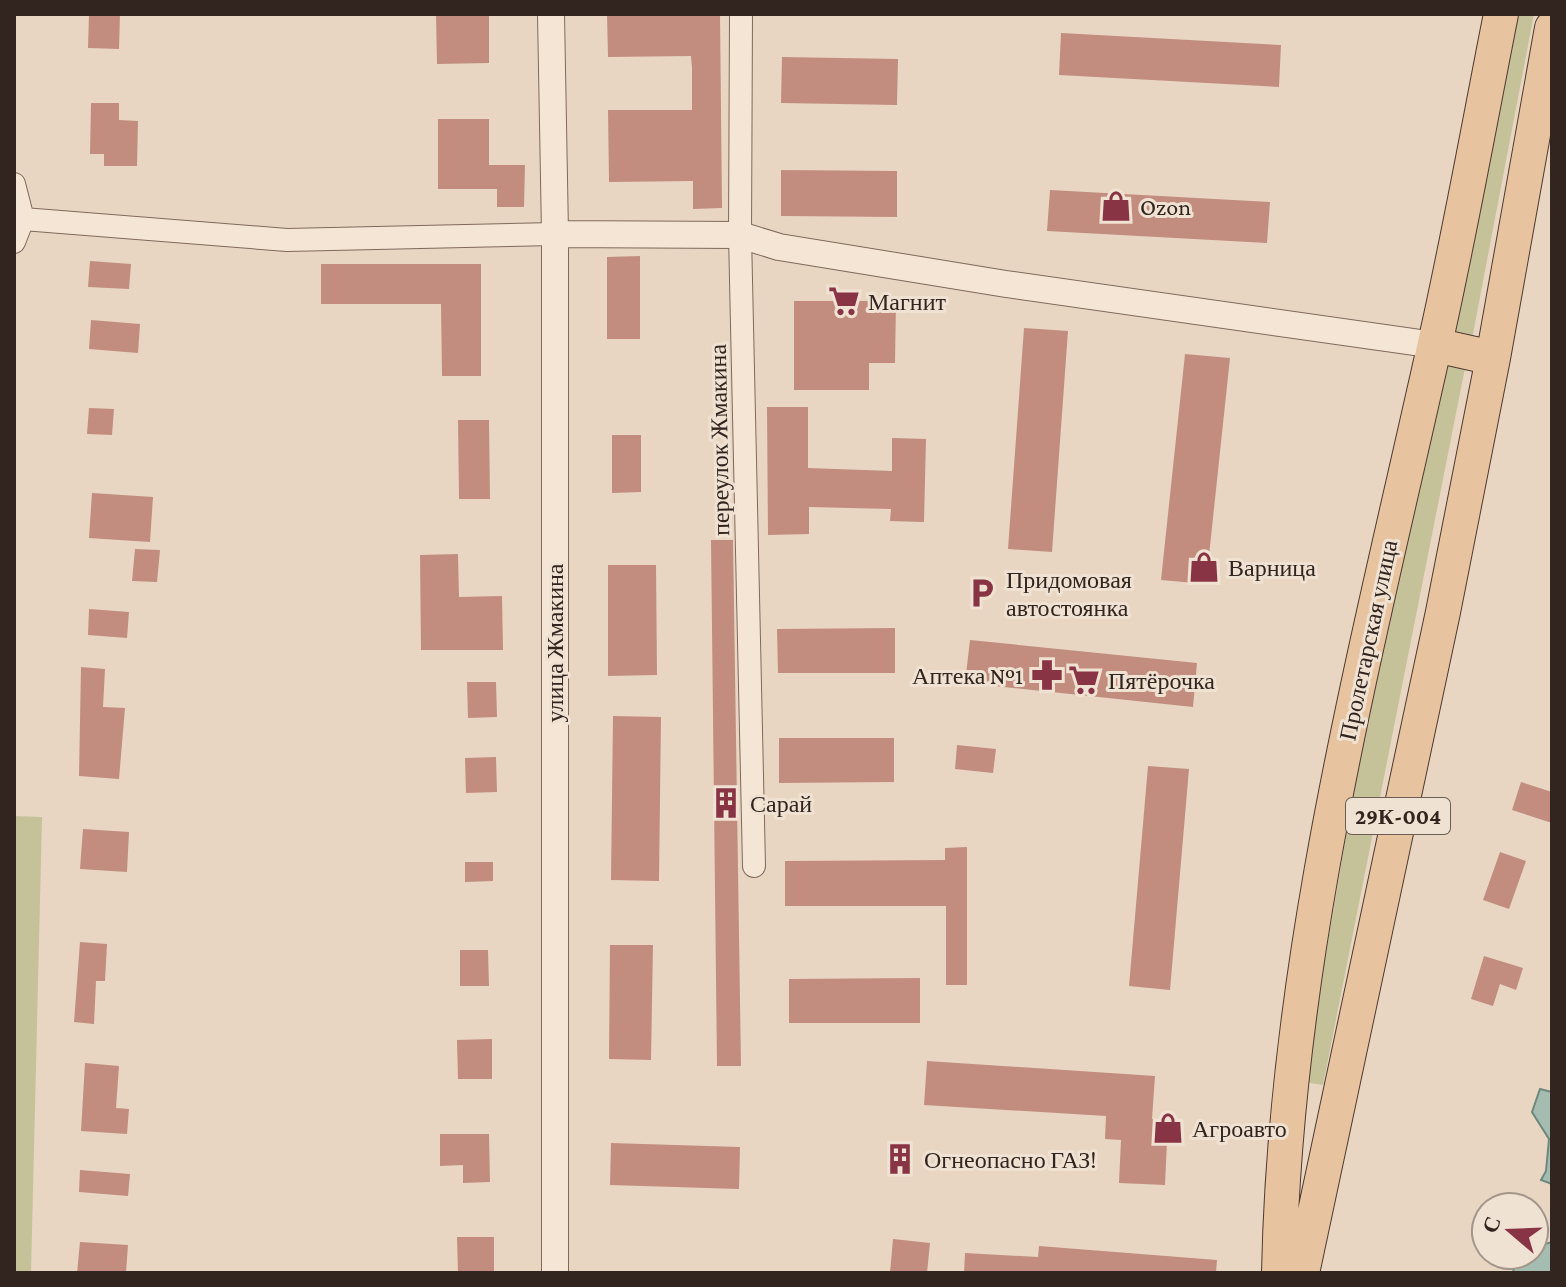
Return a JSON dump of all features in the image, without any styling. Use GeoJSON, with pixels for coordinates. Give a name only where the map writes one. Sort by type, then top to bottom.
{"type":"FeatureCollection","features":[{"type":"Feature","properties":{"kind":"main road","name":"Пролетарская улица"},"geometry":{"type":"LineString","coordinates":[[1279,1273],[1289,1100],[1341,763],[1435,345],[1501,14]]}},
{"type":"Feature","properties":{"kind":"main road","name":"29К-004"},"geometry":{"type":"LineString","coordinates":[[1302,1273],[1443,612],[1493,358],[1552,28]]}},
{"type":"Feature","properties":{"kind":"main road"},"geometry":{"type":"LineString","coordinates":[[1435,345],[1493,358]]}},
{"type":"Feature","properties":{"kind":"main road"},"geometry":{"type":"LineString","coordinates":[[1289,1100],[1335,1109]]}},
{"type":"Feature","properties":{"kind":"street","name":"улица Жмакина"},"geometry":{"type":"LineString","coordinates":[[551,14],[555,234],[555,1273]]}},
{"type":"Feature","properties":{"kind":"street","name":"переулок Жмакина"},"geometry":{"type":"LineString","coordinates":[[741,14],[740,235],[754,866]]}},
{"type":"Feature","properties":{"kind":"street"},"geometry":{"type":"LineString","coordinates":[[14,184],[23,219],[14,242]]}},
{"type":"Feature","properties":{"kind":"street"},"geometry":{"type":"LineString","coordinates":[[23,219],[287,240],[555,234],[740,235],[779,247],[991,281],[1435,345]]}},
{"type":"Feature","properties":{"kind":"shaded area"},"geometry":{"type":"Polygon","coordinates":[[[1516,14],[1534,14],[1472,339],[1450,336],[1516,14]]]}},
{"type":"Feature","properties":{"kind":"shaded area"},"geometry":{"type":"Polygon","coordinates":[[[1443,364],[1465,368],[1323,1085],[1304,1082],[1358,765],[1443,364]]]}},
{"type":"Feature","properties":{"kind":"shaded area"},"geometry":{"type":"Polygon","coordinates":[[[14,816],[42,817],[31,1273],[14,1273],[14,816]]]}},
{"type":"Feature","properties":{"kind":"shaded area"},"geometry":{"type":"Polygon","coordinates":[[[1540,1089],[1552,1092],[1552,1184],[1541,1180],[1546,1171],[1549,1139],[1532,1112],[1540,1089]]]}},
{"type":"Feature","properties":{"kind":"shaded area"},"geometry":{"type":"Polygon","coordinates":[[[1550,1243],[1552,1273],[1514,1273],[1550,1271],[1550,1243]]]}},
{"type":"Feature","properties":{"kind":"building"},"geometry":{"type":"Polygon","coordinates":[[[89,14],[120,14],[119,49],[88,48],[89,14]]]}},
{"type":"Feature","properties":{"kind":"building"},"geometry":{"type":"Polygon","coordinates":[[[436,14],[489,14],[489,63],[437,64],[436,14]]]}},
{"type":"Feature","properties":{"kind":"building"},"geometry":{"type":"Polygon","coordinates":[[[607,14],[720,14],[722,208],[693,209],[693,181],[609,182],[608,110],[692,110],[692,68],[691,56],[608,57],[607,14]]]}},
{"type":"Feature","properties":{"kind":"building"},"geometry":{"type":"Polygon","coordinates":[[[1061,33],[1281,45],[1279,87],[1059,75],[1061,33]]]}},
{"type":"Feature","properties":{"kind":"building"},"geometry":{"type":"Polygon","coordinates":[[[782,57],[898,59],[897,105],[781,103],[782,57]]]}},
{"type":"Feature","properties":{"kind":"building"},"geometry":{"type":"Polygon","coordinates":[[[91,103],[119,103],[119,120],[138,121],[137,166],[104,166],[104,154],[90,154],[91,103]]]}},
{"type":"Feature","properties":{"kind":"building"},"geometry":{"type":"Polygon","coordinates":[[[438,119],[489,119],[489,165],[525,165],[524,207],[497,207],[497,189],[438,189],[438,119]]]}},
{"type":"Feature","properties":{"kind":"building"},"geometry":{"type":"Polygon","coordinates":[[[781,170],[897,171],[897,217],[781,216],[781,170]]]}},
{"type":"Feature","properties":{"kind":"building"},"geometry":{"type":"Polygon","coordinates":[[[1050,190],[1270,202],[1267,243],[1047,231],[1050,190]]]}},
{"type":"Feature","properties":{"kind":"building"},"geometry":{"type":"Polygon","coordinates":[[[640,256],[640,339],[607,339],[607,257],[640,256]]]}},
{"type":"Feature","properties":{"kind":"building"},"geometry":{"type":"Polygon","coordinates":[[[90,261],[131,264],[129,289],[88,287],[90,261]]]}},
{"type":"Feature","properties":{"kind":"building"},"geometry":{"type":"Polygon","coordinates":[[[321,264],[481,264],[481,376],[442,376],[441,304],[321,304],[321,264]]]}},
{"type":"Feature","properties":{"kind":"building"},"geometry":{"type":"Polygon","coordinates":[[[794,301],[896,301],[895,363],[869,363],[869,390],[794,390],[794,301]]]}},
{"type":"Feature","properties":{"kind":"building"},"geometry":{"type":"Polygon","coordinates":[[[91,320],[140,324],[138,353],[89,349],[91,320]]]}},
{"type":"Feature","properties":{"kind":"building"},"geometry":{"type":"Polygon","coordinates":[[[1024,328],[1068,331],[1052,552],[1008,549],[1024,328]]]}},
{"type":"Feature","properties":{"kind":"building"},"geometry":{"type":"Polygon","coordinates":[[[1185,354],[1230,358],[1206,584],[1161,580],[1185,354]]]}},
{"type":"Feature","properties":{"kind":"building"},"geometry":{"type":"Polygon","coordinates":[[[767,407],[808,407],[808,468],[892,471],[892,438],[926,439],[924,522],[890,521],[891,509],[809,507],[809,534],[768,535],[767,407]]]}},
{"type":"Feature","properties":{"kind":"building"},"geometry":{"type":"Polygon","coordinates":[[[89,408],[114,409],[112,435],[87,434],[89,408]]]}},
{"type":"Feature","properties":{"kind":"building"},"geometry":{"type":"Polygon","coordinates":[[[458,420],[489,420],[490,499],[459,499],[458,420]]]}},
{"type":"Feature","properties":{"kind":"building"},"geometry":{"type":"Polygon","coordinates":[[[612,435],[641,435],[641,492],[612,493],[612,435]]]}},
{"type":"Feature","properties":{"kind":"building"},"geometry":{"type":"Polygon","coordinates":[[[92,493],[153,497],[150,542],[89,538],[92,493]]]}},
{"type":"Feature","properties":{"kind":"building","name":"Сарай"},"geometry":{"type":"Polygon","coordinates":[[[711,540],[733,540],[741,1066],[717,1066],[711,540]]]}},
{"type":"Feature","properties":{"kind":"building"},"geometry":{"type":"Polygon","coordinates":[[[135,549],[160,550],[157,582],[132,581],[135,549]]]}},
{"type":"Feature","properties":{"kind":"building"},"geometry":{"type":"Polygon","coordinates":[[[458,554],[459,597],[502,596],[503,650],[421,650],[420,555],[458,554]]]}},
{"type":"Feature","properties":{"kind":"building"},"geometry":{"type":"Polygon","coordinates":[[[608,565],[656,565],[657,675],[608,676],[608,565]]]}},
{"type":"Feature","properties":{"kind":"building"},"geometry":{"type":"Polygon","coordinates":[[[89,609],[129,612],[127,638],[88,635],[89,609]]]}},
{"type":"Feature","properties":{"kind":"building"},"geometry":{"type":"Polygon","coordinates":[[[895,628],[895,673],[778,673],[777,629],[895,628]]]}},
{"type":"Feature","properties":{"kind":"building"},"geometry":{"type":"Polygon","coordinates":[[[970,640],[1197,663],[1193,707],[965,683],[970,640]]]}},
{"type":"Feature","properties":{"kind":"building"},"geometry":{"type":"Polygon","coordinates":[[[81,667],[105,669],[103,707],[125,708],[119,779],[79,776],[81,667]]]}},
{"type":"Feature","properties":{"kind":"building"},"geometry":{"type":"Polygon","coordinates":[[[467,682],[496,682],[497,717],[468,718],[467,682]]]}},
{"type":"Feature","properties":{"kind":"building"},"geometry":{"type":"Polygon","coordinates":[[[613,716],[661,717],[659,881],[611,880],[613,716]]]}},
{"type":"Feature","properties":{"kind":"building"},"geometry":{"type":"Polygon","coordinates":[[[779,738],[894,738],[894,782],[779,783],[779,738]]]}},
{"type":"Feature","properties":{"kind":"building"},"geometry":{"type":"Polygon","coordinates":[[[957,745],[996,749],[993,773],[955,769],[957,745]]]}},
{"type":"Feature","properties":{"kind":"building"},"geometry":{"type":"Polygon","coordinates":[[[496,757],[497,792],[466,793],[465,758],[496,757]]]}},
{"type":"Feature","properties":{"kind":"building"},"geometry":{"type":"Polygon","coordinates":[[[1148,766],[1189,769],[1170,990],[1129,986],[1148,766]]]}},
{"type":"Feature","properties":{"kind":"building"},"geometry":{"type":"Polygon","coordinates":[[[1521,782],[1552,792],[1552,823],[1512,810],[1521,782]]]}},
{"type":"Feature","properties":{"kind":"building"},"geometry":{"type":"Polygon","coordinates":[[[83,829],[129,832],[127,872],[80,869],[83,829]]]}},
{"type":"Feature","properties":{"kind":"building"},"geometry":{"type":"Polygon","coordinates":[[[967,847],[967,985],[946,985],[946,906],[785,906],[785,861],[945,860],[945,848],[967,847]]]}},
{"type":"Feature","properties":{"kind":"building"},"geometry":{"type":"Polygon","coordinates":[[[1500,852],[1526,861],[1509,909],[1483,900],[1500,852]]]}},
{"type":"Feature","properties":{"kind":"building"},"geometry":{"type":"Polygon","coordinates":[[[465,862],[493,862],[493,881],[465,882],[465,862]]]}},
{"type":"Feature","properties":{"kind":"building"},"geometry":{"type":"Polygon","coordinates":[[[80,942],[107,944],[105,981],[96,981],[94,1024],[74,1022],[80,942]]]}},
{"type":"Feature","properties":{"kind":"building"},"geometry":{"type":"Polygon","coordinates":[[[610,945],[653,945],[651,1060],[609,1059],[610,945]]]}},
{"type":"Feature","properties":{"kind":"building"},"geometry":{"type":"Polygon","coordinates":[[[460,950],[488,950],[489,986],[460,986],[460,950]]]}},
{"type":"Feature","properties":{"kind":"building"},"geometry":{"type":"Polygon","coordinates":[[[1484,956],[1523,968],[1516,990],[1500,984],[1493,1006],[1471,999],[1484,956]]]}},
{"type":"Feature","properties":{"kind":"building"},"geometry":{"type":"Polygon","coordinates":[[[920,978],[920,1023],[789,1023],[789,979],[920,978]]]}},
{"type":"Feature","properties":{"kind":"building"},"geometry":{"type":"Polygon","coordinates":[[[492,1039],[492,1079],[458,1079],[457,1040],[492,1039]]]}},
{"type":"Feature","properties":{"kind":"building"},"geometry":{"type":"Polygon","coordinates":[[[927,1061],[1155,1076],[1152,1119],[1168,1120],[1165,1185],[1119,1183],[1121,1140],[1105,1139],[1106,1116],[924,1105],[927,1061]]]}},
{"type":"Feature","properties":{"kind":"building"},"geometry":{"type":"Polygon","coordinates":[[[85,1063],[119,1066],[116,1108],[129,1109],[127,1134],[81,1131],[85,1063]]]}},
{"type":"Feature","properties":{"kind":"building"},"geometry":{"type":"Polygon","coordinates":[[[440,1134],[489,1134],[490,1182],[463,1183],[463,1165],[440,1166],[440,1134]]]}},
{"type":"Feature","properties":{"kind":"building"},"geometry":{"type":"Polygon","coordinates":[[[611,1143],[740,1147],[739,1189],[610,1185],[611,1143]]]}},
{"type":"Feature","properties":{"kind":"building"},"geometry":{"type":"Polygon","coordinates":[[[80,1170],[130,1174],[128,1196],[79,1192],[80,1170]]]}},
{"type":"Feature","properties":{"kind":"building"},"geometry":{"type":"Polygon","coordinates":[[[457,1237],[494,1237],[494,1273],[458,1273],[457,1237]]]}},
{"type":"Feature","properties":{"kind":"building"},"geometry":{"type":"Polygon","coordinates":[[[893,1239],[930,1243],[927,1273],[890,1273],[893,1239]]]}},
{"type":"Feature","properties":{"kind":"building"},"geometry":{"type":"Polygon","coordinates":[[[80,1242],[128,1245],[126,1273],[77,1273],[80,1242]]]}},
{"type":"Feature","properties":{"kind":"building"},"geometry":{"type":"Polygon","coordinates":[[[1039,1246],[1217,1260],[1216,1273],[964,1273],[965,1253],[1038,1257],[1039,1246]]]}},
{"type":"Feature","properties":{"kind":"place","name":"Ozon"},"geometry":{"type":"Point","coordinates":[1116,206]}},
{"type":"Feature","properties":{"kind":"place","name":"Магнит"},"geometry":{"type":"Point","coordinates":[844,301]}},
{"type":"Feature","properties":{"kind":"place","name":"Варница"},"geometry":{"type":"Point","coordinates":[1204,567]}},
{"type":"Feature","properties":{"kind":"place","name":"Придомовая автостоянка"},"geometry":{"type":"Point","coordinates":[982,593]}},
{"type":"Feature","properties":{"kind":"place","name":"Аптека №1"},"geometry":{"type":"Point","coordinates":[1047,675]}},
{"type":"Feature","properties":{"kind":"place","name":"Пятёрочка"},"geometry":{"type":"Point","coordinates":[1084,680]}},
{"type":"Feature","properties":{"kind":"place","name":"Сарай"},"geometry":{"type":"Point","coordinates":[726,803]}},
{"type":"Feature","properties":{"kind":"place","name":"Агроавто"},"geometry":{"type":"Point","coordinates":[1168,1128]}},
{"type":"Feature","properties":{"kind":"place","name":"Огнеопасно ГАЗ!"},"geometry":{"type":"Point","coordinates":[900,1159]}}]}
